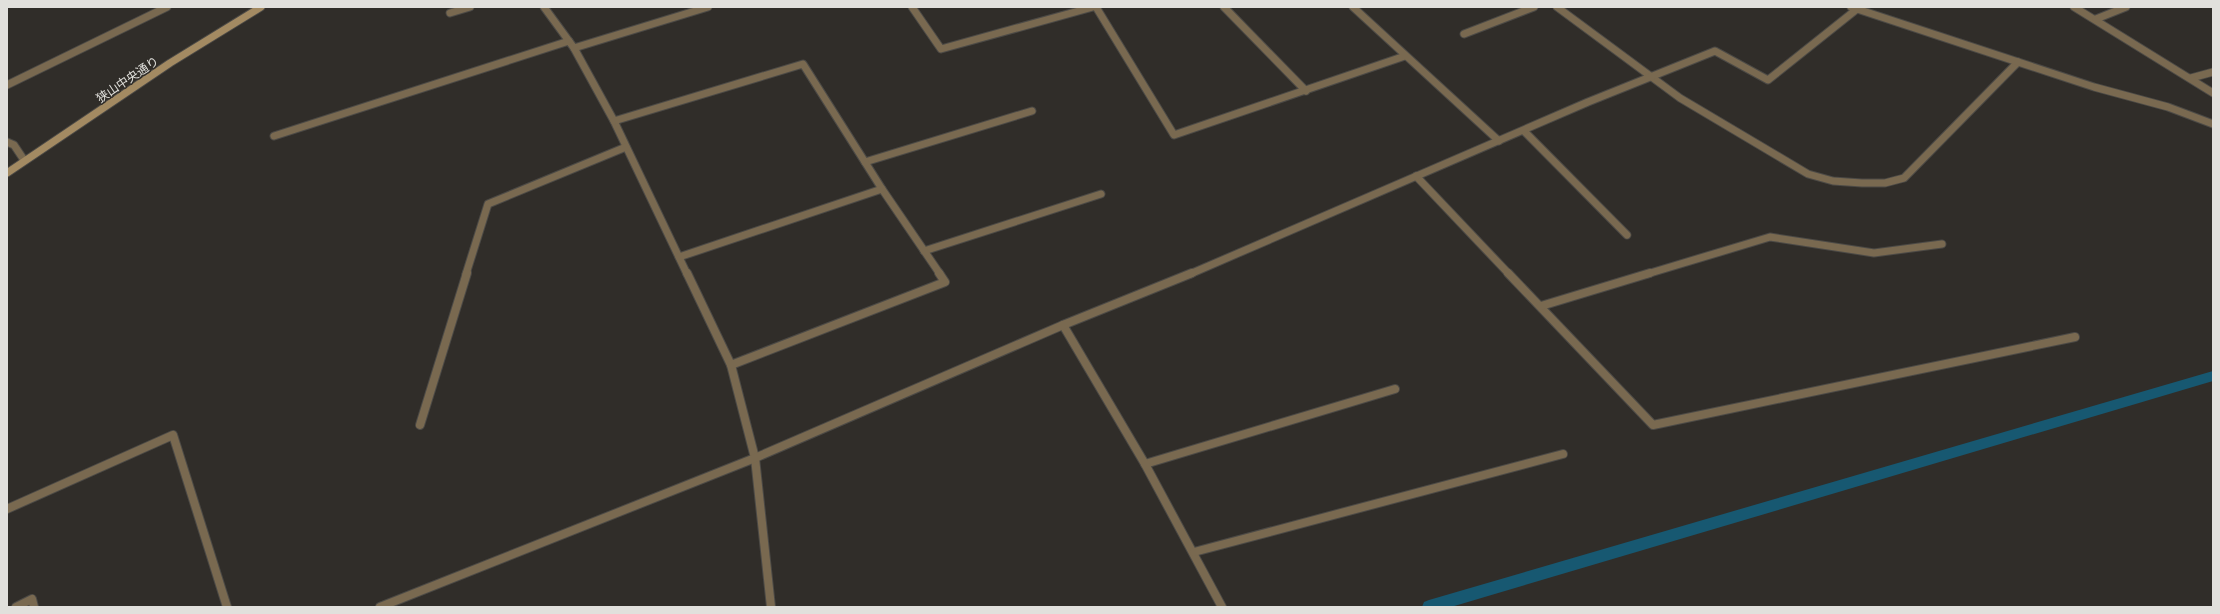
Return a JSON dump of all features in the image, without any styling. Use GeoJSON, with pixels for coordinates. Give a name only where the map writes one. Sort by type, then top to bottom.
{"type":"FeatureCollection","features":[{"type":"Feature","properties":{"kind":"street"},"geometry":{"type":"LineString","coordinates":[[7,85],[167,7]]}},
{"type":"Feature","properties":{"kind":"street","name":"狭山中央通り"},"geometry":{"type":"LineString","coordinates":[[7,173],[24,160],[170,63],[261,7]]}},
{"type":"Feature","properties":{"kind":"street"},"geometry":{"type":"LineString","coordinates":[[450,14],[470,7]]}},
{"type":"Feature","properties":{"kind":"street"},"geometry":{"type":"LineString","coordinates":[[544,7],[571,44],[614,121],[731,365],[756,458],[771,607]]}},
{"type":"Feature","properties":{"kind":"street"},"geometry":{"type":"LineString","coordinates":[[274,136],[571,44],[708,7]]}},
{"type":"Feature","properties":{"kind":"street"},"geometry":{"type":"LineString","coordinates":[[912,7],[941,49],[1094,7],[1174,135],[1405,56]]}},
{"type":"Feature","properties":{"kind":"street"},"geometry":{"type":"LineString","coordinates":[[1224,7],[1306,91]]}},
{"type":"Feature","properties":{"kind":"street"},"geometry":{"type":"LineString","coordinates":[[1354,7],[1405,56],[1499,141]]}},
{"type":"Feature","properties":{"kind":"street"},"geometry":{"type":"LineString","coordinates":[[1464,34],[1534,7]]}},
{"type":"Feature","properties":{"kind":"street"},"geometry":{"type":"LineString","coordinates":[[1557,7],[1680,98],[1808,174],[1833,181],[1885,182],[1904,178],[2018,62]]}},
{"type":"Feature","properties":{"kind":"street"},"geometry":{"type":"LineString","coordinates":[[2074,7],[2096,19],[2213,93]]}},
{"type":"Feature","properties":{"kind":"street"},"geometry":{"type":"LineString","coordinates":[[2096,19],[2126,7]]}},
{"type":"Feature","properties":{"kind":"street"},"geometry":{"type":"LineString","coordinates":[[380,607],[756,458],[1063,325],[1202,269],[1650,76],[1715,51],[1768,80],[1854,8],[2094,87],[2168,107],[2213,124]]}},
{"type":"Feature","properties":{"kind":"street"},"geometry":{"type":"LineString","coordinates":[[614,121],[802,64],[944,282],[731,365]]}},
{"type":"Feature","properties":{"kind":"street"},"geometry":{"type":"LineString","coordinates":[[2191,78],[2213,72]]}},
{"type":"Feature","properties":{"kind":"street"},"geometry":{"type":"LineString","coordinates":[[865,162],[1032,111]]}},
{"type":"Feature","properties":{"kind":"street"},"geometry":{"type":"LineString","coordinates":[[1524,130],[1627,235]]}},
{"type":"Feature","properties":{"kind":"street"},"geometry":{"type":"LineString","coordinates":[[7,142],[14,146],[24,160]]}},
{"type":"Feature","properties":{"kind":"street"},"geometry":{"type":"LineString","coordinates":[[420,425],[488,204],[626,147]]}},
{"type":"Feature","properties":{"kind":"street"},"geometry":{"type":"LineString","coordinates":[[1416,176],[1653,425],[2075,337]]}},
{"type":"Feature","properties":{"kind":"street"},"geometry":{"type":"LineString","coordinates":[[679,257],[882,189]]}},
{"type":"Feature","properties":{"kind":"street"},"geometry":{"type":"LineString","coordinates":[[924,251],[1101,194]]}},
{"type":"Feature","properties":{"kind":"street"},"geometry":{"type":"LineString","coordinates":[[1541,306],[1770,237],[1874,253],[1942,244]]}},
{"type":"Feature","properties":{"kind":"street"},"geometry":{"type":"LineString","coordinates":[[1063,325],[1145,464],[1194,552],[1222,607]]}},
{"type":"Feature","properties":{"kind":"street"},"geometry":{"type":"LineString","coordinates":[[1145,464],[1395,389]]}},
{"type":"Feature","properties":{"kind":"street"},"geometry":{"type":"LineString","coordinates":[[7,508],[173,435],[227,607]]}},
{"type":"Feature","properties":{"kind":"street"},"geometry":{"type":"LineString","coordinates":[[1194,552],[1563,454]]}},
{"type":"Feature","properties":{"kind":"street"},"geometry":{"type":"LineString","coordinates":[[16,607],[32,599],[34,607]]}},
{"type":"Feature","properties":{"kind":"waterway"},"geometry":{"type":"LineString","coordinates":[[1429,607],[2213,376]]}}]}
